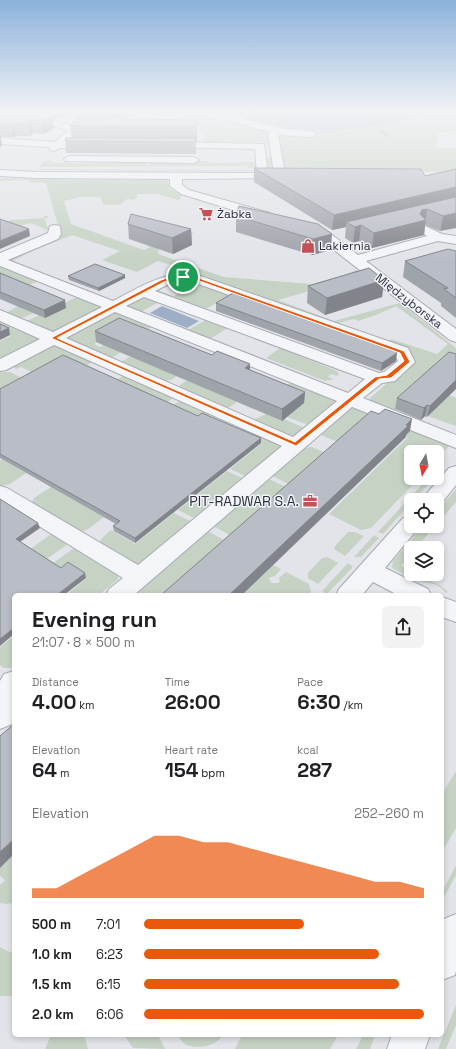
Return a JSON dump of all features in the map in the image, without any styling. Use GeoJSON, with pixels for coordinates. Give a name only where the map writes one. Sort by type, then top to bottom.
{"type":"FeatureCollection","features":[{"type":"Feature","properties":{"kind":"street"},"geometry":{"type":"LineString","coordinates":[[257,162],[263,176]]}},
{"type":"Feature","properties":{"kind":"street"},"geometry":{"type":"LineString","coordinates":[[278,162],[280,176]]}},
{"type":"Feature","properties":{"kind":"street"},"geometry":{"type":"LineString","coordinates":[[25,174],[37,164]]}},
{"type":"Feature","properties":{"kind":"street"},"geometry":{"type":"LineString","coordinates":[[0,173],[296,176]]}},
{"type":"Feature","properties":{"kind":"street"},"geometry":{"type":"LineString","coordinates":[[176,175],[176,186],[185,192],[278,220]]}},
{"type":"Feature","properties":{"kind":"street","name":"Międzyborska"},"geometry":{"type":"LineString","coordinates":[[292,224],[326,237],[456,337]]}},
{"type":"Feature","properties":{"kind":"street"},"geometry":{"type":"LineString","coordinates":[[417,226],[438,237],[456,240]]}},
{"type":"Feature","properties":{"kind":"street"},"geometry":{"type":"LineString","coordinates":[[0,258],[53,236],[55,234],[55,229]]}},
{"type":"Feature","properties":{"kind":"street"},"geometry":{"type":"LineString","coordinates":[[326,237],[341,233]]}},
{"type":"Feature","properties":{"kind":"street"},"geometry":{"type":"LineString","coordinates":[[0,251],[42,234]]}},
{"type":"Feature","properties":{"kind":"street"},"geometry":{"type":"LineString","coordinates":[[356,260],[438,237]]}},
{"type":"Feature","properties":{"kind":"street"},"geometry":{"type":"LineString","coordinates":[[0,262],[116,306],[456,442]]}},
{"type":"Feature","properties":{"kind":"street"},"geometry":{"type":"LineString","coordinates":[[0,366],[173,277],[192,277],[402,352],[407,362],[389,376],[377,378],[144,292]]}},
{"type":"Feature","properties":{"kind":"street"},"geometry":{"type":"LineString","coordinates":[[0,315],[296,445]]}},
{"type":"Feature","properties":{"kind":"street"},"geometry":{"type":"LineString","coordinates":[[120,593],[377,378]]}},
{"type":"Feature","properties":{"kind":"street"},"geometry":{"type":"LineString","coordinates":[[438,493],[456,472]]}},
{"type":"Feature","properties":{"kind":"street"},"geometry":{"type":"LineString","coordinates":[[0,493],[140,577]]}},
{"type":"Feature","properties":{"kind":"street"},"geometry":{"type":"LineString","coordinates":[[350,593],[404,532]]}},
{"type":"Feature","properties":{"kind":"street"},"geometry":{"type":"LineString","coordinates":[[370,570],[415,593]]}},
{"type":"Feature","properties":{"kind":"street"},"geometry":{"type":"LineString","coordinates":[[444,607],[456,613]]}},
{"type":"Feature","properties":{"kind":"street"},"geometry":{"type":"LineString","coordinates":[[0,717],[6,712],[9,680]]}},
{"type":"Feature","properties":{"kind":"street"},"geometry":{"type":"LineString","coordinates":[[444,958],[456,931]]}},
{"type":"Feature","properties":{"kind":"street"},"geometry":{"type":"LineString","coordinates":[[406,1049],[410,1037]]}},
{"type":"Feature","properties":{"kind":"green space"},"geometry":{"type":"Polygon","coordinates":[[[43,162],[145,163],[145,165],[150,165],[151,163],[198,162],[258,163],[257,167],[249,168],[248,166],[39,167],[43,162]]]}},
{"type":"Feature","properties":{"kind":"green space"},"geometry":{"type":"Polygon","coordinates":[[[265,162],[456,162],[456,172],[266,171],[265,162]]]}},
{"type":"Feature","properties":{"kind":"green space"},"geometry":{"type":"Polygon","coordinates":[[[36,170],[255,170],[258,171],[36,170]]]}},
{"type":"Feature","properties":{"kind":"green space"},"geometry":{"type":"Polygon","coordinates":[[[0,178],[96,180],[164,179],[168,181],[169,188],[181,195],[181,198],[178,200],[158,194],[138,194],[134,200],[127,199],[120,205],[104,205],[100,197],[80,197],[64,201],[71,224],[144,250],[150,247],[147,246],[160,240],[173,228],[194,233],[159,249],[158,254],[224,277],[312,284],[345,275],[356,270],[362,276],[278,300],[334,321],[400,303],[456,348],[456,366],[404,399],[394,411],[371,402],[370,398],[411,363],[387,342],[391,339],[437,354],[448,344],[396,306],[358,321],[354,319],[335,324],[184,272],[184,269],[158,261],[137,272],[102,260],[120,251],[72,235],[28,253],[11,262],[6,260],[60,232],[46,183],[29,182],[29,180],[0,181],[0,178]]]}},
{"type":"Feature","properties":{"kind":"green space"},"geometry":{"type":"Polygon","coordinates":[[[44,216],[48,216],[48,218],[45,219],[47,227],[51,227],[50,229],[41,231],[46,229],[30,223],[18,227],[7,222],[11,220],[44,218],[44,216]]]}},
{"type":"Feature","properties":{"kind":"green space"},"geometry":{"type":"Polygon","coordinates":[[[0,265],[38,281],[21,289],[0,281],[0,265]]]}},
{"type":"Feature","properties":{"kind":"green space"},"geometry":{"type":"Polygon","coordinates":[[[196,283],[235,296],[218,302],[202,311],[158,292],[159,287],[164,287],[159,291],[174,296],[196,283]]]}},
{"type":"Feature","properties":{"kind":"green space"},"geometry":{"type":"Polygon","coordinates":[[[145,296],[159,302],[139,313],[126,306],[145,296]]]}},
{"type":"Feature","properties":{"kind":"green space"},"geometry":{"type":"Polygon","coordinates":[[[77,297],[102,306],[102,308],[53,333],[25,322],[77,297]]]}},
{"type":"Feature","properties":{"kind":"green space"},"geometry":{"type":"Polygon","coordinates":[[[18,306],[34,313],[19,319],[6,313],[18,306]]]}},
{"type":"Feature","properties":{"kind":"green space"},"geometry":{"type":"Polygon","coordinates":[[[116,312],[150,325],[151,328],[138,335],[97,342],[94,344],[100,347],[104,345],[121,352],[110,359],[66,338],[112,313],[116,312]]]}},
{"type":"Feature","properties":{"kind":"green space"},"geometry":{"type":"Polygon","coordinates":[[[0,320],[42,339],[0,359],[0,341],[11,336],[0,330],[0,320]]]}},
{"type":"Feature","properties":{"kind":"green space"},"geometry":{"type":"Polygon","coordinates":[[[206,320],[228,328],[208,340],[186,331],[206,320]]]}},
{"type":"Feature","properties":{"kind":"green space"},"geometry":{"type":"Polygon","coordinates":[[[53,344],[95,360],[83,368],[34,373],[21,367],[16,369],[14,367],[14,365],[53,344]]]}},
{"type":"Feature","properties":{"kind":"green space"},"geometry":{"type":"Polygon","coordinates":[[[280,348],[337,371],[339,374],[338,376],[331,374],[328,377],[334,379],[325,381],[266,358],[280,348]]]}},
{"type":"Feature","properties":{"kind":"green space"},"geometry":{"type":"Polygon","coordinates":[[[131,356],[177,376],[171,380],[160,382],[121,364],[121,362],[131,356]]]}},
{"type":"Feature","properties":{"kind":"green space"},"geometry":{"type":"Polygon","coordinates":[[[0,372],[10,372],[26,380],[0,394],[0,372]]]}},
{"type":"Feature","properties":{"kind":"green space"},"geometry":{"type":"Polygon","coordinates":[[[125,375],[175,397],[163,405],[112,382],[125,375]]]}},
{"type":"Feature","properties":{"kind":"green space"},"geometry":{"type":"Polygon","coordinates":[[[187,380],[237,402],[227,409],[180,390],[180,385],[187,380]]]}},
{"type":"Feature","properties":{"kind":"green space"},"geometry":{"type":"Polygon","coordinates":[[[292,383],[335,399],[336,401],[333,402],[337,402],[311,426],[287,417],[303,404],[285,385],[292,383]]]}},
{"type":"Feature","properties":{"kind":"green space"},"geometry":{"type":"Polygon","coordinates":[[[449,395],[456,398],[456,426],[428,416],[449,395]]]}},
{"type":"Feature","properties":{"kind":"green space"},"geometry":{"type":"Polygon","coordinates":[[[182,400],[215,411],[198,421],[169,407],[182,400]]]}},
{"type":"Feature","properties":{"kind":"green space"},"geometry":{"type":"Polygon","coordinates":[[[358,408],[451,444],[444,452],[444,445],[404,445],[404,485],[412,485],[371,528],[361,530],[329,514],[408,437],[369,421],[343,444],[318,434],[348,409],[358,408]]]}},
{"type":"Feature","properties":{"kind":"green space"},"geometry":{"type":"Polygon","coordinates":[[[266,414],[281,421],[284,419],[307,429],[295,437],[291,437],[251,421],[266,414]]]}},
{"type":"Feature","properties":{"kind":"green space"},"geometry":{"type":"Polygon","coordinates":[[[246,425],[287,442],[245,476],[230,469],[262,443],[237,432],[246,425]]]}},
{"type":"Feature","properties":{"kind":"green space"},"geometry":{"type":"Polygon","coordinates":[[[312,447],[331,455],[295,487],[270,475],[303,448],[312,447]]]}},
{"type":"Feature","properties":{"kind":"green space"},"geometry":{"type":"Polygon","coordinates":[[[2,459],[26,473],[10,484],[0,486],[0,461],[2,459]]]}},
{"type":"Feature","properties":{"kind":"green space"},"geometry":{"type":"Polygon","coordinates":[[[227,471],[242,478],[194,518],[178,510],[227,471]]]}},
{"type":"Feature","properties":{"kind":"green space"},"geometry":{"type":"Polygon","coordinates":[[[267,478],[292,490],[237,539],[211,525],[267,478]]]}},
{"type":"Feature","properties":{"kind":"green space"},"geometry":{"type":"Polygon","coordinates":[[[422,485],[428,485],[420,493],[414,493],[422,485]]]}},
{"type":"Feature","properties":{"kind":"green space"},"geometry":{"type":"Polygon","coordinates":[[[51,487],[104,517],[88,529],[81,532],[31,504],[34,498],[51,487]]]}},
{"type":"Feature","properties":{"kind":"green space"},"geometry":{"type":"Polygon","coordinates":[[[456,489],[456,502],[444,516],[444,503],[456,489]]]}},
{"type":"Feature","properties":{"kind":"green space"},"geometry":{"type":"Polygon","coordinates":[[[404,504],[404,511],[383,534],[378,532],[404,504]]]}},
{"type":"Feature","properties":{"kind":"green space"},"geometry":{"type":"Polygon","coordinates":[[[174,513],[190,521],[137,565],[99,543],[111,530],[135,544],[174,513]]]}},
{"type":"Feature","properties":{"kind":"green space"},"geometry":{"type":"Polygon","coordinates":[[[206,530],[227,542],[175,593],[131,593],[206,530]]]}},
{"type":"Feature","properties":{"kind":"green space"},"geometry":{"type":"Polygon","coordinates":[[[348,532],[354,532],[364,536],[345,556],[334,549],[348,532]]]}},
{"type":"Feature","properties":{"kind":"green space"},"geometry":{"type":"Polygon","coordinates":[[[417,533],[429,533],[422,541],[410,541],[417,533]]]}},
{"type":"Feature","properties":{"kind":"green space"},"geometry":{"type":"Polygon","coordinates":[[[51,534],[68,544],[45,560],[29,550],[51,534]]]}},
{"type":"Feature","properties":{"kind":"green space"},"geometry":{"type":"Polygon","coordinates":[[[374,535],[379,538],[361,557],[354,557],[374,535]]]}},
{"type":"Feature","properties":{"kind":"green space"},"geometry":{"type":"Polygon","coordinates":[[[74,548],[118,575],[118,579],[101,593],[68,593],[87,578],[71,564],[62,570],[52,564],[74,548]]]}},
{"type":"Feature","properties":{"kind":"green space"},"geometry":{"type":"Polygon","coordinates":[[[404,548],[404,562],[401,566],[404,567],[404,575],[392,568],[393,561],[404,548]]]}},
{"type":"Feature","properties":{"kind":"green space"},"geometry":{"type":"Polygon","coordinates":[[[327,557],[338,563],[318,584],[308,578],[308,573],[322,558],[327,557]]]}},
{"type":"Feature","properties":{"kind":"green space"},"geometry":{"type":"Polygon","coordinates":[[[348,563],[352,566],[352,568],[328,593],[322,591],[348,563]]]}},
{"type":"Feature","properties":{"kind":"green space"},"geometry":{"type":"Polygon","coordinates":[[[273,565],[281,569],[275,576],[269,578],[271,583],[278,583],[280,581],[279,578],[286,572],[309,584],[311,592],[310,593],[244,593],[273,565]]]}},
{"type":"Feature","properties":{"kind":"green space"},"geometry":{"type":"Polygon","coordinates":[[[418,581],[432,581],[448,592],[446,593],[439,586],[418,581]]]}},
{"type":"Feature","properties":{"kind":"green space"},"geometry":{"type":"Polygon","coordinates":[[[12,638],[12,668],[4,668],[0,665],[0,647],[12,638]]]}},
{"type":"Feature","properties":{"kind":"green space"},"geometry":{"type":"Polygon","coordinates":[[[456,771],[456,828],[444,849],[444,791],[456,771]]]}},
{"type":"Feature","properties":{"kind":"green space"},"geometry":{"type":"Polygon","coordinates":[[[12,856],[12,903],[0,903],[0,885],[5,880],[0,876],[0,868],[12,856]]]}},
{"type":"Feature","properties":{"kind":"green space"},"geometry":{"type":"Polygon","coordinates":[[[456,865],[456,875],[444,897],[444,888],[456,865]]]}},
{"type":"Feature","properties":{"kind":"green space"},"geometry":{"type":"Polygon","coordinates":[[[0,947],[12,953],[12,996],[0,996],[0,947]]]}},
{"type":"Feature","properties":{"kind":"green space"},"geometry":{"type":"Polygon","coordinates":[[[456,1005],[456,1025],[446,1049],[438,1049],[456,1005]]]}},
{"type":"Feature","properties":{"kind":"green space"},"geometry":{"type":"Polygon","coordinates":[[[50,1037],[85,1037],[88,1049],[45,1049],[50,1037]]]}},
{"type":"Feature","properties":{"kind":"green space"},"geometry":{"type":"Polygon","coordinates":[[[125,1037],[159,1037],[165,1049],[133,1048],[125,1037]]]}},
{"type":"Feature","properties":{"kind":"green space"},"geometry":{"type":"Polygon","coordinates":[[[179,1037],[222,1037],[216,1042],[201,1047],[186,1045],[179,1037]]]}},
{"type":"Feature","properties":{"kind":"green space"},"geometry":{"type":"Polygon","coordinates":[[[241,1037],[337,1037],[330,1049],[235,1049],[241,1037]]]}},
{"type":"Feature","properties":{"kind":"green space"},"geometry":{"type":"Polygon","coordinates":[[[362,1037],[374,1037],[370,1049],[356,1049],[362,1037]]]}},
{"type":"Feature","properties":{"kind":"water"},"geometry":{"type":"Polygon","coordinates":[[[162,306],[199,321],[187,328],[150,313],[162,306]]]}},
{"type":"Feature","properties":{"kind":"building"},"geometry":{"type":"Polygon","coordinates":[[[254,168],[421,169],[425,176],[456,169],[456,187],[334,215],[254,168]]]}},
{"type":"Feature","properties":{"kind":"building"},"geometry":{"type":"Polygon","coordinates":[[[456,197],[456,213],[443,216],[427,209],[422,210],[420,214],[426,220],[374,233],[361,225],[355,227],[346,222],[456,197]]]}},
{"type":"Feature","properties":{"kind":"building"},"geometry":{"type":"Polygon","coordinates":[[[239,206],[318,224],[332,234],[313,239],[236,216],[239,206]]]}},
{"type":"Feature","properties":{"kind":"building"},"geometry":{"type":"Polygon","coordinates":[[[131,214],[191,229],[172,238],[128,224],[131,214]]]}},
{"type":"Feature","properties":{"kind":"building"},"geometry":{"type":"Polygon","coordinates":[[[0,219],[29,229],[0,241],[0,219]]]}},
{"type":"Feature","properties":{"kind":"building"},"geometry":{"type":"Polygon","coordinates":[[[448,249],[456,251],[456,298],[444,289],[448,288],[405,261],[448,249]]]}},
{"type":"Feature","properties":{"kind":"building"},"geometry":{"type":"Polygon","coordinates":[[[95,264],[125,275],[98,288],[68,276],[95,264]]]}},
{"type":"Feature","properties":{"kind":"building"},"geometry":{"type":"Polygon","coordinates":[[[369,268],[384,280],[327,298],[308,286],[369,268]]]}},
{"type":"Feature","properties":{"kind":"building"},"geometry":{"type":"Polygon","coordinates":[[[0,273],[65,300],[44,310],[0,292],[0,273]]]}},
{"type":"Feature","properties":{"kind":"building"},"geometry":{"type":"Polygon","coordinates":[[[233,293],[396,350],[397,353],[382,363],[216,303],[233,293]]]}},
{"type":"Feature","properties":{"kind":"building"},"geometry":{"type":"Polygon","coordinates":[[[119,318],[212,355],[217,351],[250,364],[245,368],[305,392],[282,409],[95,331],[119,318]]]}},
{"type":"Feature","properties":{"kind":"building"},"geometry":{"type":"Polygon","coordinates":[[[0,324],[9,328],[0,332],[0,324]]]}},
{"type":"Feature","properties":{"kind":"building"},"geometry":{"type":"Polygon","coordinates":[[[449,352],[456,354],[456,380],[430,406],[427,405],[424,408],[397,398],[449,352]]]}},
{"type":"Feature","properties":{"kind":"building"},"geometry":{"type":"Polygon","coordinates":[[[63,355],[198,416],[202,413],[261,438],[135,538],[113,526],[120,521],[0,454],[0,389],[63,355]]]}},
{"type":"Feature","properties":{"kind":"building","name":"PIT-RADWAR S.A."},"geometry":{"type":"Polygon","coordinates":[[[385,409],[412,419],[406,425],[408,426],[231,593],[163,593],[371,411],[379,414],[385,409]]]}},
{"type":"Feature","properties":{"kind":"building"},"geometry":{"type":"Polygon","coordinates":[[[0,499],[38,523],[16,539],[61,568],[68,562],[85,573],[60,593],[12,593],[12,630],[0,639],[0,499]]]}},
{"type":"Feature","properties":{"kind":"building"},"geometry":{"type":"Polygon","coordinates":[[[12,726],[12,841],[0,852],[0,736],[12,726]]]}},
{"type":"Feature","properties":{"kind":"place","name":"Żabka"},"geometry":{"type":"Point","coordinates":[206,214]}},
{"type":"Feature","properties":{"kind":"place","name":"Lakiernia"},"geometry":{"type":"Point","coordinates":[308,246]}},
{"type":"Feature","properties":{"kind":"place","name":"PIT-RADWAR S.A."},"geometry":{"type":"Point","coordinates":[310,501]}},
{"type":"Feature","properties":{"kind":"route"},"geometry":{"type":"LineString","coordinates":[[173,277],[183,277],[192,277],[402,352],[406,357],[407,362],[389,376],[377,378],[296,445],[53,338],[163,281],[173,277]]}}]}
